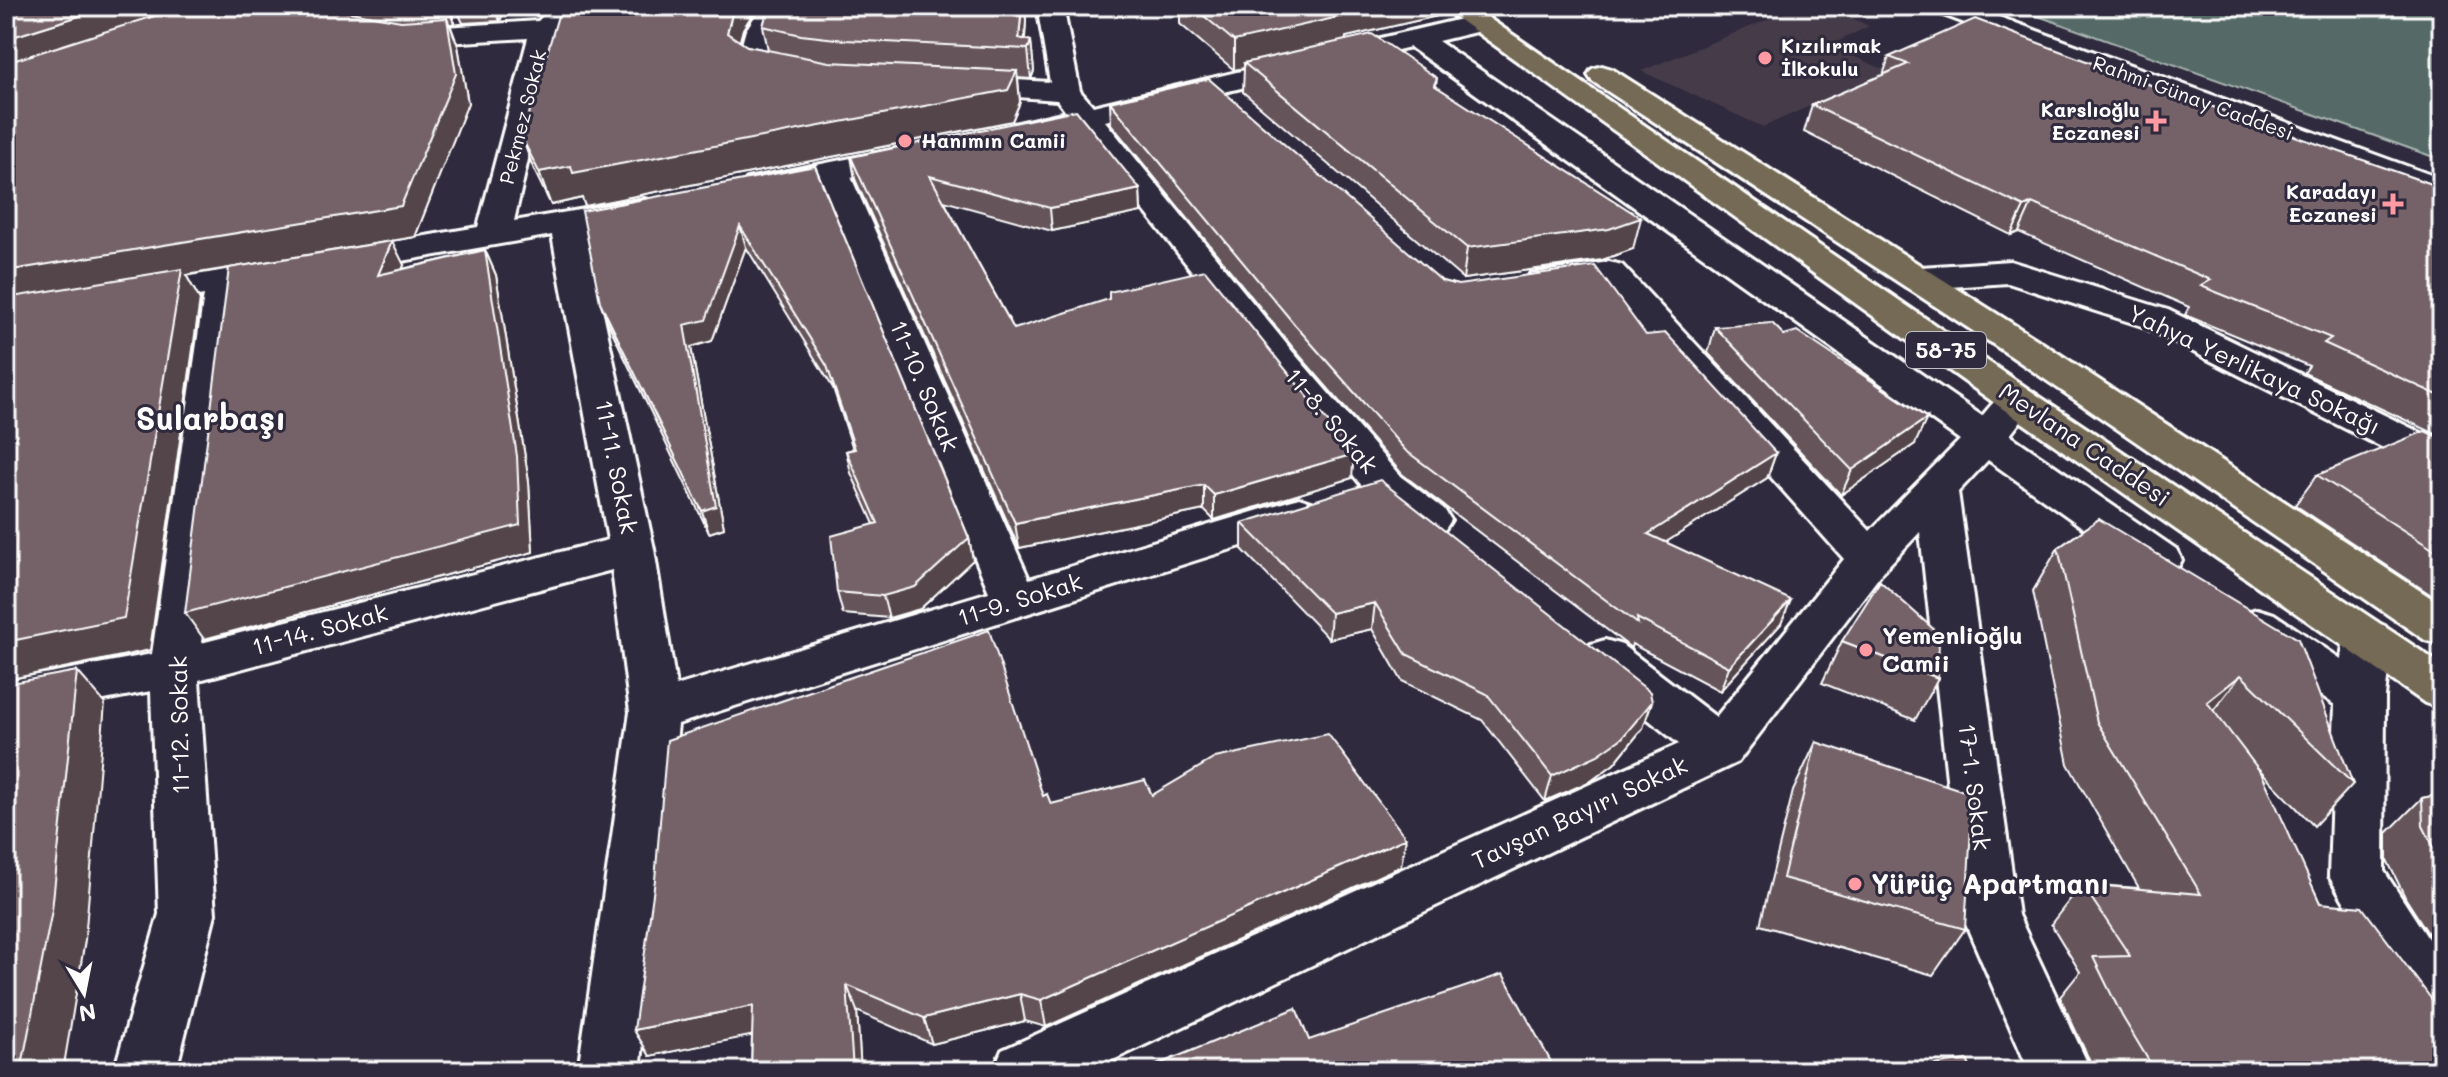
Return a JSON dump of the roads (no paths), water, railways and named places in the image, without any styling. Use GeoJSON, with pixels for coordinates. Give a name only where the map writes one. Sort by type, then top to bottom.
{"type":"FeatureCollection","features":[{"type":"Feature","properties":{"kind":"main road","name":"Mevlana Caddesi"},"geometry":{"type":"LineString","coordinates":[[1475,12],[1921,278],[2251,496],[2442,628]]}},
{"type":"Feature","properties":{"kind":"main road","name":"Mevlana Caddesi"},"geometry":{"type":"LineString","coordinates":[[1475,12],[2017,400],[2442,690]]}},
{"type":"Feature","properties":{"kind":"street","name":"Pekmez Sokak"},"geometry":{"type":"LineString","coordinates":[[493,237],[544,30],[567,6]]}},
{"type":"Feature","properties":{"kind":"street"},"geometry":{"type":"LineString","coordinates":[[775,6],[760,30],[751,62],[761,69],[821,79]]}},
{"type":"Feature","properties":{"kind":"street","name":"11-8. Sokak"},"geometry":{"type":"LineString","coordinates":[[1050,6],[1076,105],[1385,486],[1460,544]]}},
{"type":"Feature","properties":{"kind":"street","name":"Rahmi Günay Caddesi"},"geometry":{"type":"LineString","coordinates":[[1944,6],[2442,190]]}},
{"type":"Feature","properties":{"kind":"street"},"geometry":{"type":"LineString","coordinates":[[997,137],[1076,105],[1215,86],[1415,38],[1475,12]]}},
{"type":"Feature","properties":{"kind":"street"},"geometry":{"type":"LineString","coordinates":[[371,30],[413,37],[640,21]]}},
{"type":"Feature","properties":{"kind":"street"},"geometry":{"type":"LineString","coordinates":[[1415,38],[1985,439],[2360,697]]}},
{"type":"Feature","properties":{"kind":"street"},"geometry":{"type":"LineString","coordinates":[[928,85],[1076,105]]}},
{"type":"Feature","properties":{"kind":"street"},"geometry":{"type":"LineString","coordinates":[[1215,86],[1251,117]]}},
{"type":"Feature","properties":{"kind":"street"},"geometry":{"type":"LineString","coordinates":[[723,193],[937,149]]}},
{"type":"Feature","properties":{"kind":"street","name":"11-10. Sokak"},"geometry":{"type":"LineString","coordinates":[[832,171],[1016,601]]}},
{"type":"Feature","properties":{"kind":"street"},"geometry":{"type":"LineString","coordinates":[[99,303],[493,237],[676,202]]}},
{"type":"Feature","properties":{"kind":"street","name":"11-11. Sokak"},"geometry":{"type":"LineString","coordinates":[[567,224],[632,549],[655,712],[609,1071]]}},
{"type":"Feature","properties":{"kind":"street","name":"Yahya Yerlikaya Sokağı"},"geometry":{"type":"LineString","coordinates":[[1921,278],[2010,272],[2155,318],[2442,460]]}},
{"type":"Feature","properties":{"kind":"street"},"geometry":{"type":"LineString","coordinates":[[1516,286],[1609,273],[1869,558]]}},
{"type":"Feature","properties":{"kind":"street","name":"11-12. Sokak"},"geometry":{"type":"LineString","coordinates":[[145,1071],[187,914],[174,668],[224,281]]}},
{"type":"Feature","properties":{"kind":"street","name":"Tavşan Bayırı Sokak"},"geometry":{"type":"LineString","coordinates":[[1024,1071],[1720,748],[1869,558],[1985,439],[2017,400]]}},
{"type":"Feature","properties":{"kind":"street","name":"11-9. Sokak"},"geometry":{"type":"LineString","coordinates":[[655,712],[1385,486]]}},
{"type":"Feature","properties":{"kind":"street","name":"17-1. Sokak"},"geometry":{"type":"LineString","coordinates":[[1936,488],[1990,915],[2060,1071]]}},
{"type":"Feature","properties":{"kind":"street","name":"11-14. Sokak"},"geometry":{"type":"LineString","coordinates":[[6,700],[174,668],[632,549]]}},
{"type":"Feature","properties":{"kind":"street"},"geometry":{"type":"LineString","coordinates":[[1571,632],[1720,748]]}},
{"type":"Feature","properties":{"kind":"street"},"geometry":{"type":"LineString","coordinates":[[2368,638],[2360,697],[2356,876],[2442,1012]]}},
{"type":"Feature","properties":{"kind":"place","name":"Kızılırmak İlkokulu"},"geometry":{"type":"Point","coordinates":[1765,58]}},
{"type":"Feature","properties":{"kind":"place","name":"Karslıoğlu Eczanesi"},"geometry":{"type":"Point","coordinates":[2156,121]}},
{"type":"Feature","properties":{"kind":"place","name":"Hanımın Camii"},"geometry":{"type":"Point","coordinates":[905,141]}},
{"type":"Feature","properties":{"kind":"place","name":"Karadayı Eczanesi"},"geometry":{"type":"Point","coordinates":[2393,204]}},
{"type":"Feature","properties":{"kind":"place","name":"Yemenlioğlu Camii"},"geometry":{"type":"Point","coordinates":[1866,650]}},
{"type":"Feature","properties":{"kind":"place","name":"Yürüç Apartmanı"},"geometry":{"type":"Point","coordinates":[1855,884]}},
{"type":"Feature","properties":{"kind":"district","name":"Sularbaşı"},"geometry":{"type":"Point","coordinates":[211,419]}}]}
